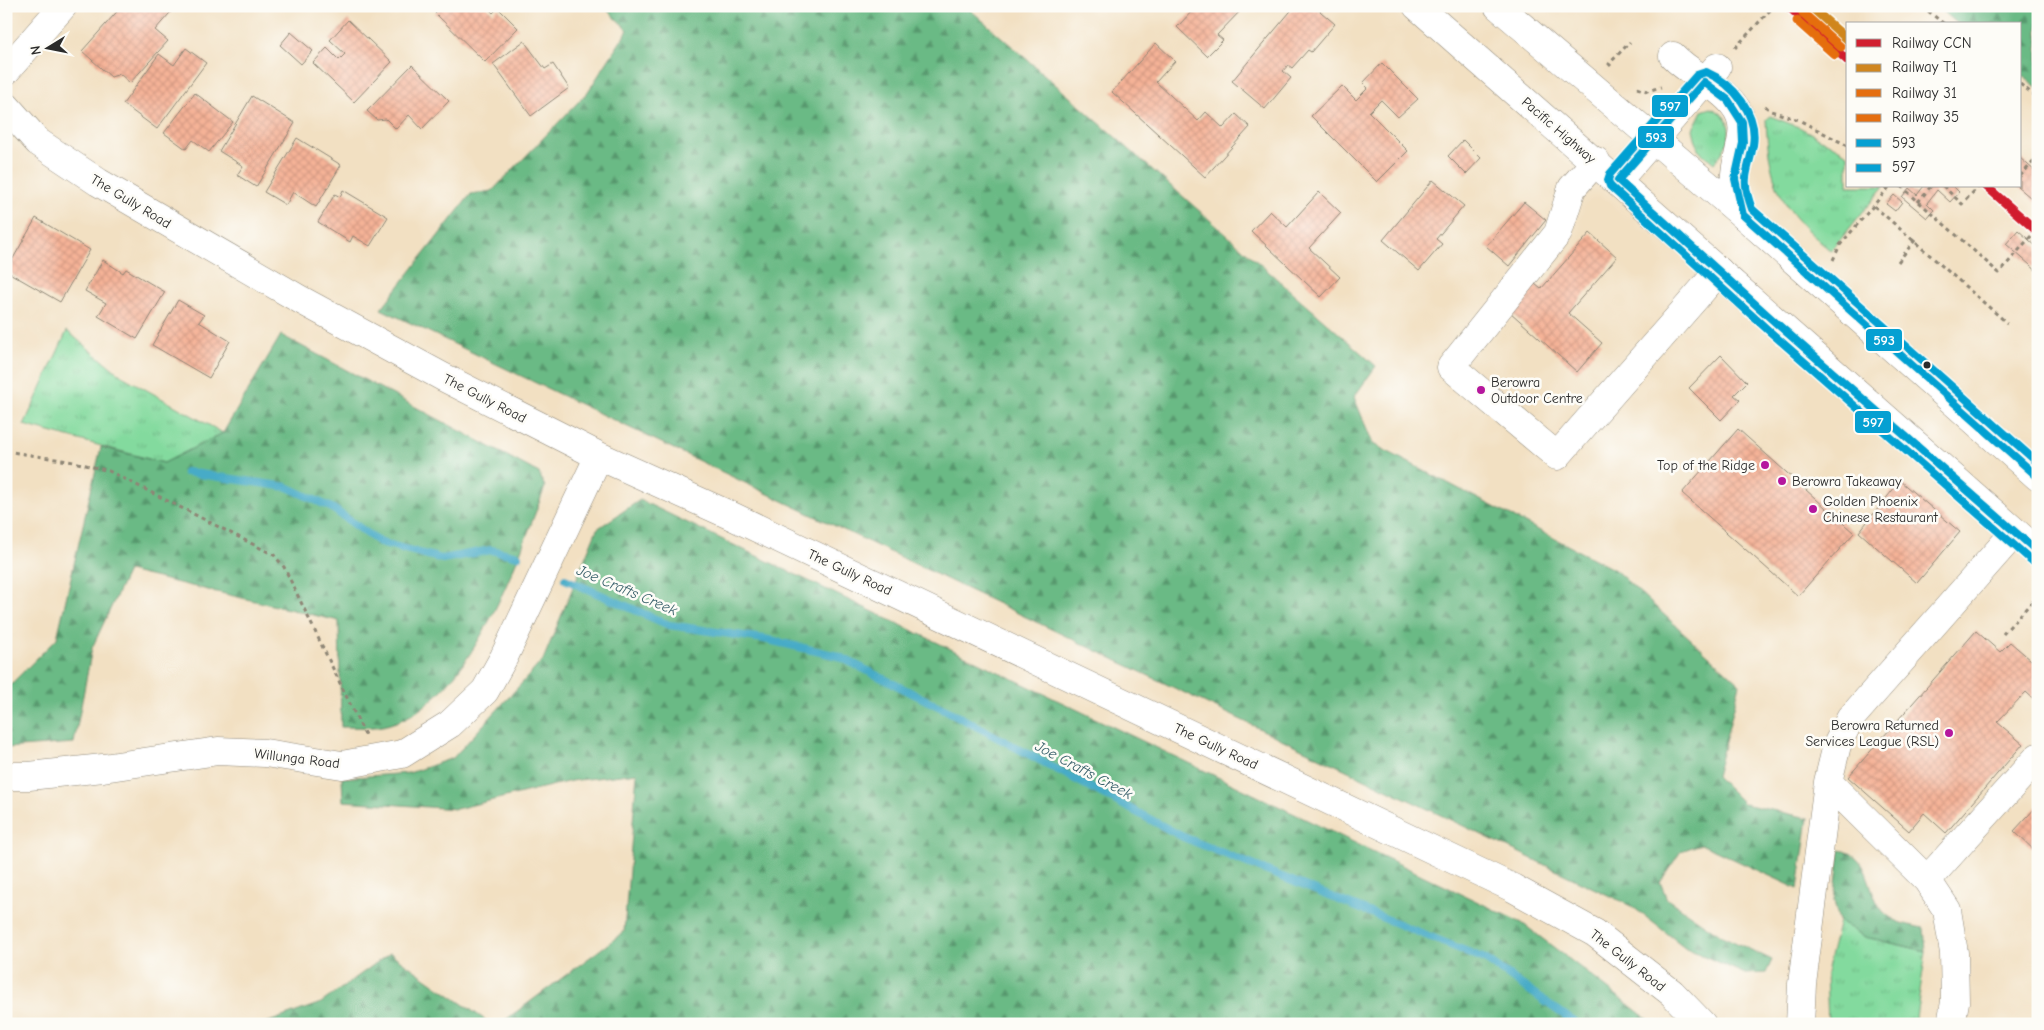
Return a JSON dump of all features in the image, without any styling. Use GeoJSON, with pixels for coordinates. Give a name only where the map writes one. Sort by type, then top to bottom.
{"type":"FeatureCollection","features":[{"type":"Feature","properties":{"kind":"street"},"geometry":{"type":"LineString","coordinates":[[6,71],[63,6]]}},
{"type":"Feature","properties":{"kind":"street","name":"Pacific Highway"},"geometry":{"type":"LineString","coordinates":[[1417,6],[1618,180],[2038,552]]}},
{"type":"Feature","properties":{"kind":"street"},"geometry":{"type":"LineString","coordinates":[[1498,6],[1743,215],[2038,477]]}},
{"type":"Feature","properties":{"kind":"street"},"geometry":{"type":"LineString","coordinates":[[1673,56],[1686,69],[1710,74],[1734,104],[1740,116],[1743,129],[1743,143],[1735,171],[1735,187],[1743,215]]}},
{"type":"Feature","properties":{"kind":"street"},"geometry":{"type":"LineString","coordinates":[[1618,180],[1710,74]]}},
{"type":"Feature","properties":{"kind":"street","name":"The Gully Road"},"geometry":{"type":"LineString","coordinates":[[6,106],[38,142],[98,182],[351,328],[599,456],[734,517],[1513,888],[1595,932],[1672,994],[1702,1024]]}},
{"type":"Feature","properties":{"kind":"street"},"geometry":{"type":"LineString","coordinates":[[1596,161],[1572,188],[1558,233],[1451,367],[1557,456],[1719,271]]}},
{"type":"Feature","properties":{"kind":"street","name":"Willunga Road"},"geometry":{"type":"LineString","coordinates":[[6,776],[29,776],[94,769],[218,751],[265,753],[342,765],[402,754],[450,724],[485,691],[504,657],[599,456]]}},
{"type":"Feature","properties":{"kind":"street"},"geometry":{"type":"LineString","coordinates":[[1800,1024],[1802,984],[1828,782],[1837,745],[1850,719],[2015,532]]}},
{"type":"Feature","properties":{"kind":"street"},"geometry":{"type":"LineString","coordinates":[[1927,880],[2038,757]]}},
{"type":"Feature","properties":{"kind":"street"},"geometry":{"type":"LineString","coordinates":[[1828,782],[1927,880],[1947,910],[1954,953],[1957,1016]]}},
{"type":"Feature","properties":{"kind":"path"},"geometry":{"type":"LineString","coordinates":[[1710,74],[1774,6]]}},
{"type":"Feature","properties":{"kind":"path"},"geometry":{"type":"LineString","coordinates":[[1922,6],[1942,22]]}},
{"type":"Feature","properties":{"kind":"path"},"geometry":{"type":"LineString","coordinates":[[1616,70],[1609,64],[1630,42]]}},
{"type":"Feature","properties":{"kind":"path"},"geometry":{"type":"LineString","coordinates":[[1635,87],[1647,91],[1660,88],[1665,84]]}},
{"type":"Feature","properties":{"kind":"path"},"geometry":{"type":"LineString","coordinates":[[2022,86],[2038,98]]}},
{"type":"Feature","properties":{"kind":"path"},"geometry":{"type":"LineString","coordinates":[[1759,101],[1771,111],[1799,120],[1846,145]]}},
{"type":"Feature","properties":{"kind":"path"},"geometry":{"type":"LineString","coordinates":[[2022,171],[2038,157]]}},
{"type":"Feature","properties":{"kind":"path"},"geometry":{"type":"LineString","coordinates":[[1833,260],[1840,245],[1888,188]]}},
{"type":"Feature","properties":{"kind":"path"},"geometry":{"type":"LineString","coordinates":[[1903,188],[1999,273],[2032,235]]}},
{"type":"Feature","properties":{"kind":"path"},"geometry":{"type":"LineString","coordinates":[[1918,202],[1929,188]]}},
{"type":"Feature","properties":{"kind":"path"},"geometry":{"type":"LineString","coordinates":[[1945,188],[1962,204],[1977,188]]}},
{"type":"Feature","properties":{"kind":"path"},"geometry":{"type":"LineString","coordinates":[[1874,206],[1915,240],[2007,323]]}},
{"type":"Feature","properties":{"kind":"path"},"geometry":{"type":"LineString","coordinates":[[1898,262],[1915,240]]}},
{"type":"Feature","properties":{"kind":"path"},"geometry":{"type":"LineString","coordinates":[[6,451],[74,462],[109,471],[274,555],[284,567],[365,735]]}},
{"type":"Feature","properties":{"kind":"path"},"geometry":{"type":"LineString","coordinates":[[2003,634],[2038,595]]}},
{"type":"Feature","properties":{"kind":"green space"},"geometry":{"type":"Polygon","coordinates":[[[603,6],[966,6],[1376,366],[1354,397],[1373,444],[1615,570],[1740,684],[1716,776],[1744,804],[1808,818],[1798,889],[1701,844],[1681,851],[1660,882],[1667,899],[1720,935],[1772,960],[1766,973],[1745,974],[1686,948],[1633,907],[381,309],[471,194],[492,191],[587,93],[628,30],[603,6]]]}},
{"type":"Feature","properties":{"kind":"green space"},"geometry":{"type":"Polygon","coordinates":[[[1937,6],[2038,6],[2038,88],[2022,76],[2022,22],[1956,22],[1937,6]]]}},
{"type":"Feature","properties":{"kind":"green space"},"geometry":{"type":"Polygon","coordinates":[[[1711,108],[1726,119],[1729,133],[1724,149],[1714,163],[1698,150],[1693,129],[1702,111],[1711,108]]]}},
{"type":"Feature","properties":{"kind":"green space"},"geometry":{"type":"Polygon","coordinates":[[[1770,116],[1801,128],[1846,153],[1846,188],[1882,188],[1831,251],[1800,222],[1780,194],[1770,162],[1766,119],[1770,116]]]}},
{"type":"Feature","properties":{"kind":"green space"},"geometry":{"type":"Polygon","coordinates":[[[67,331],[122,376],[223,433],[164,463],[24,425],[67,331]]]}},
{"type":"Feature","properties":{"kind":"green space"},"geometry":{"type":"Polygon","coordinates":[[[281,335],[539,473],[545,487],[521,551],[488,624],[468,658],[445,687],[419,710],[384,726],[341,727],[339,621],[128,571],[92,648],[74,743],[6,748],[6,689],[57,638],[101,447],[164,463],[223,433],[281,335]]]}},
{"type":"Feature","properties":{"kind":"green space"},"geometry":{"type":"Polygon","coordinates":[[[640,500],[1522,923],[1654,1024],[500,1024],[624,932],[637,773],[571,781],[456,809],[343,801],[342,778],[409,773],[453,758],[543,660],[597,529],[640,500]]]}},
{"type":"Feature","properties":{"kind":"green space"},"geometry":{"type":"Polygon","coordinates":[[[1840,850],[1850,853],[1863,866],[1877,902],[1886,914],[1902,923],[1924,928],[1926,951],[1865,937],[1839,921],[1834,901],[1840,850]]]}},
{"type":"Feature","properties":{"kind":"green space"},"geometry":{"type":"Polygon","coordinates":[[[1839,921],[1865,937],[1926,951],[1915,1024],[1828,1024],[1826,973],[1839,921]]]}},
{"type":"Feature","properties":{"kind":"green space"},"geometry":{"type":"Polygon","coordinates":[[[390,953],[491,1024],[263,1024],[321,1003],[390,953]]]}},
{"type":"Feature","properties":{"kind":"building"},"geometry":{"type":"Polygon","coordinates":[[[122,6],[176,6],[155,30],[168,41],[130,83],[120,74],[111,77],[82,51],[122,6]]]}},
{"type":"Feature","properties":{"kind":"building"},"geometry":{"type":"Polygon","coordinates":[[[442,6],[486,6],[493,13],[498,8],[518,28],[485,62],[435,13],[442,6]]]}},
{"type":"Feature","properties":{"kind":"building"},"geometry":{"type":"Polygon","coordinates":[[[1197,6],[1245,6],[1217,35],[1223,40],[1207,56],[1177,27],[1197,6]]]}},
{"type":"Feature","properties":{"kind":"building"},"geometry":{"type":"Polygon","coordinates":[[[1295,6],[1314,6],[1335,24],[1311,52],[1308,50],[1292,68],[1288,65],[1283,71],[1291,78],[1265,109],[1232,81],[1295,6]]]}},
{"type":"Feature","properties":{"kind":"building"},"geometry":{"type":"Polygon","coordinates":[[[348,20],[392,62],[354,102],[313,63],[327,48],[339,60],[345,54],[330,40],[348,20]]]}},
{"type":"Feature","properties":{"kind":"building"},"geometry":{"type":"Polygon","coordinates":[[[291,32],[313,51],[301,64],[280,45],[291,32]]]}},
{"type":"Feature","properties":{"kind":"building"},"geometry":{"type":"Polygon","coordinates":[[[524,41],[545,69],[553,64],[569,88],[531,116],[493,64],[524,41]]]}},
{"type":"Feature","properties":{"kind":"building"},"geometry":{"type":"Polygon","coordinates":[[[1156,43],[1175,61],[1156,82],[1198,121],[1206,112],[1223,128],[1236,114],[1250,127],[1205,177],[1112,92],[1156,43]]]}},
{"type":"Feature","properties":{"kind":"building"},"geometry":{"type":"Polygon","coordinates":[[[186,48],[206,63],[157,129],[123,104],[159,54],[174,65],[186,48]]]}},
{"type":"Feature","properties":{"kind":"building"},"geometry":{"type":"Polygon","coordinates":[[[1382,63],[1418,99],[1398,117],[1381,100],[1369,112],[1408,151],[1377,182],[1311,116],[1342,86],[1356,100],[1368,88],[1363,83],[1382,63]]]}},
{"type":"Feature","properties":{"kind":"building"},"geometry":{"type":"Polygon","coordinates":[[[412,65],[449,101],[422,129],[409,115],[396,129],[386,119],[377,120],[367,111],[412,65]]]}},
{"type":"Feature","properties":{"kind":"building"},"geometry":{"type":"Polygon","coordinates":[[[195,93],[233,122],[209,152],[193,140],[186,149],[164,133],[195,93]]]}},
{"type":"Feature","properties":{"kind":"building"},"geometry":{"type":"Polygon","coordinates":[[[252,96],[295,123],[256,187],[237,175],[243,166],[219,151],[252,96]]]}},
{"type":"Feature","properties":{"kind":"building"},"geometry":{"type":"Polygon","coordinates":[[[297,138],[341,165],[316,207],[293,192],[286,205],[264,192],[297,138]]]}},
{"type":"Feature","properties":{"kind":"building"},"geometry":{"type":"Polygon","coordinates":[[[1463,140],[1481,158],[1466,174],[1448,156],[1463,140]]]}},
{"type":"Feature","properties":{"kind":"building"},"geometry":{"type":"Polygon","coordinates":[[[2022,160],[2035,171],[2038,168],[2038,204],[2019,188],[2022,188],[2022,160]]]}},
{"type":"Feature","properties":{"kind":"building"},"geometry":{"type":"Polygon","coordinates":[[[1433,180],[1464,206],[1436,239],[1442,244],[1419,271],[1383,240],[1433,180]]]}},
{"type":"Feature","properties":{"kind":"building"},"geometry":{"type":"Polygon","coordinates":[[[1909,188],[1917,195],[1922,188],[1955,188],[1959,192],[1950,202],[1937,190],[1927,203],[1934,210],[1927,218],[1902,197],[1909,188]]]}},
{"type":"Feature","properties":{"kind":"building"},"geometry":{"type":"Polygon","coordinates":[[[343,190],[388,217],[370,246],[353,236],[350,242],[318,222],[335,194],[340,197],[343,190]]]}},
{"type":"Feature","properties":{"kind":"building"},"geometry":{"type":"Polygon","coordinates":[[[1319,192],[1341,213],[1309,248],[1340,277],[1321,297],[1251,231],[1270,211],[1287,227],[1319,192]]]}},
{"type":"Feature","properties":{"kind":"building"},"geometry":{"type":"Polygon","coordinates":[[[1894,195],[1902,202],[1895,211],[1886,204],[1894,195]]]}},
{"type":"Feature","properties":{"kind":"building"},"geometry":{"type":"Polygon","coordinates":[[[1524,202],[1546,220],[1509,266],[1486,246],[1524,202]]]}},
{"type":"Feature","properties":{"kind":"building"},"geometry":{"type":"Polygon","coordinates":[[[36,218],[90,250],[60,302],[6,271],[36,218]]]}},
{"type":"Feature","properties":{"kind":"building"},"geometry":{"type":"Polygon","coordinates":[[[2018,230],[2038,248],[2038,272],[2006,244],[2018,230]]]}},
{"type":"Feature","properties":{"kind":"building"},"geometry":{"type":"Polygon","coordinates":[[[1590,233],[1617,257],[1568,313],[1602,343],[1577,372],[1510,312],[1535,284],[1541,289],[1590,233]]]}},
{"type":"Feature","properties":{"kind":"building"},"geometry":{"type":"Polygon","coordinates":[[[103,260],[123,273],[126,269],[165,292],[137,339],[98,316],[106,303],[85,291],[103,260]]]}},
{"type":"Feature","properties":{"kind":"building"},"geometry":{"type":"Polygon","coordinates":[[[178,300],[204,315],[199,322],[230,341],[209,378],[152,345],[178,300]]]}},
{"type":"Feature","properties":{"kind":"building"},"geometry":{"type":"Polygon","coordinates":[[[1721,355],[1747,382],[1734,395],[1740,400],[1721,420],[1689,388],[1721,355]]]}},
{"type":"Feature","properties":{"kind":"building"},"geometry":{"type":"Polygon","coordinates":[[[1738,429],[1854,533],[1798,596],[1682,493],[1738,429]]]}},
{"type":"Feature","properties":{"kind":"building"},"geometry":{"type":"Polygon","coordinates":[[[1900,481],[1960,532],[1917,583],[1859,532],[1900,481]]]}},
{"type":"Feature","properties":{"kind":"building","name":"Berowra Returned Services League (RSL)"},"geometry":{"type":"Polygon","coordinates":[[[1976,631],[2000,652],[2010,642],[2038,666],[2038,703],[2026,692],[1997,722],[2023,744],[1946,833],[1924,813],[1909,831],[1848,777],[1976,631]]]}},
{"type":"Feature","properties":{"kind":"building"},"geometry":{"type":"Polygon","coordinates":[[[2038,805],[2038,854],[2014,831],[2038,805]]]}},
{"type":"Feature","properties":{"kind":"waterway","name":"Joe Crafts Creek"},"geometry":{"type":"LineString","coordinates":[[186,472],[287,487],[332,508],[379,542],[442,559],[491,550],[518,556]]}},
{"type":"Feature","properties":{"kind":"waterway","name":"Joe Crafts Creek"},"geometry":{"type":"LineString","coordinates":[[565,579],[669,625],[764,639],[838,656],[948,711],[1183,837],[1485,959],[1577,1024]]}},
{"type":"Feature","properties":{"kind":"rail line","name":"CCN"},"geometry":{"type":"LineString","coordinates":[[1788,6],[1846,59]]}},
{"type":"Feature","properties":{"kind":"rail line","name":"T1"},"geometry":{"type":"LineString","coordinates":[[1810,6],[1846,38]]}},
{"type":"Feature","properties":{"kind":"rail line","name":"31"},"geometry":{"type":"LineString","coordinates":[[1803,13],[1841,47]]}},
{"type":"Feature","properties":{"kind":"rail line","name":"35"},"geometry":{"type":"LineString","coordinates":[[1797,21],[1835,55]]}},
{"type":"Feature","properties":{"kind":"rail line","name":"CCN"},"geometry":{"type":"LineString","coordinates":[[1988,188],[2038,232]]}},
{"type":"Feature","properties":{"kind":"transit line","name":"597"},"geometry":{"type":"LineString","coordinates":[[2031,560],[1768,330],[1610,186],[1608,180],[1610,174],[1697,75],[1706,72],[1726,84],[1742,101],[1748,111],[1754,133],[1746,176],[1746,189],[1752,209],[2038,463]]}},
{"type":"Feature","properties":{"kind":"transit line","name":"593"},"geometry":{"type":"LineString","coordinates":[[2038,477],[1743,215],[1735,179],[1743,143],[1742,122],[1728,100],[1704,82],[1618,180],[1775,322],[2038,552]]}},
{"type":"Feature","properties":{"kind":"place","name":"Berowra Outdoor Centre"},"geometry":{"type":"Point","coordinates":[1481,390]}},
{"type":"Feature","properties":{"kind":"place","name":"Top of the Ridge"},"geometry":{"type":"Point","coordinates":[1765,465]}},
{"type":"Feature","properties":{"kind":"place","name":"Berowra Takeaway"},"geometry":{"type":"Point","coordinates":[1782,481]}},
{"type":"Feature","properties":{"kind":"place","name":"Golden Phoenix Chinese Restaurant"},"geometry":{"type":"Point","coordinates":[1813,509]}},
{"type":"Feature","properties":{"kind":"place","name":"Berowra Returned Services League (RSL)"},"geometry":{"type":"Point","coordinates":[1949,733]}}]}
